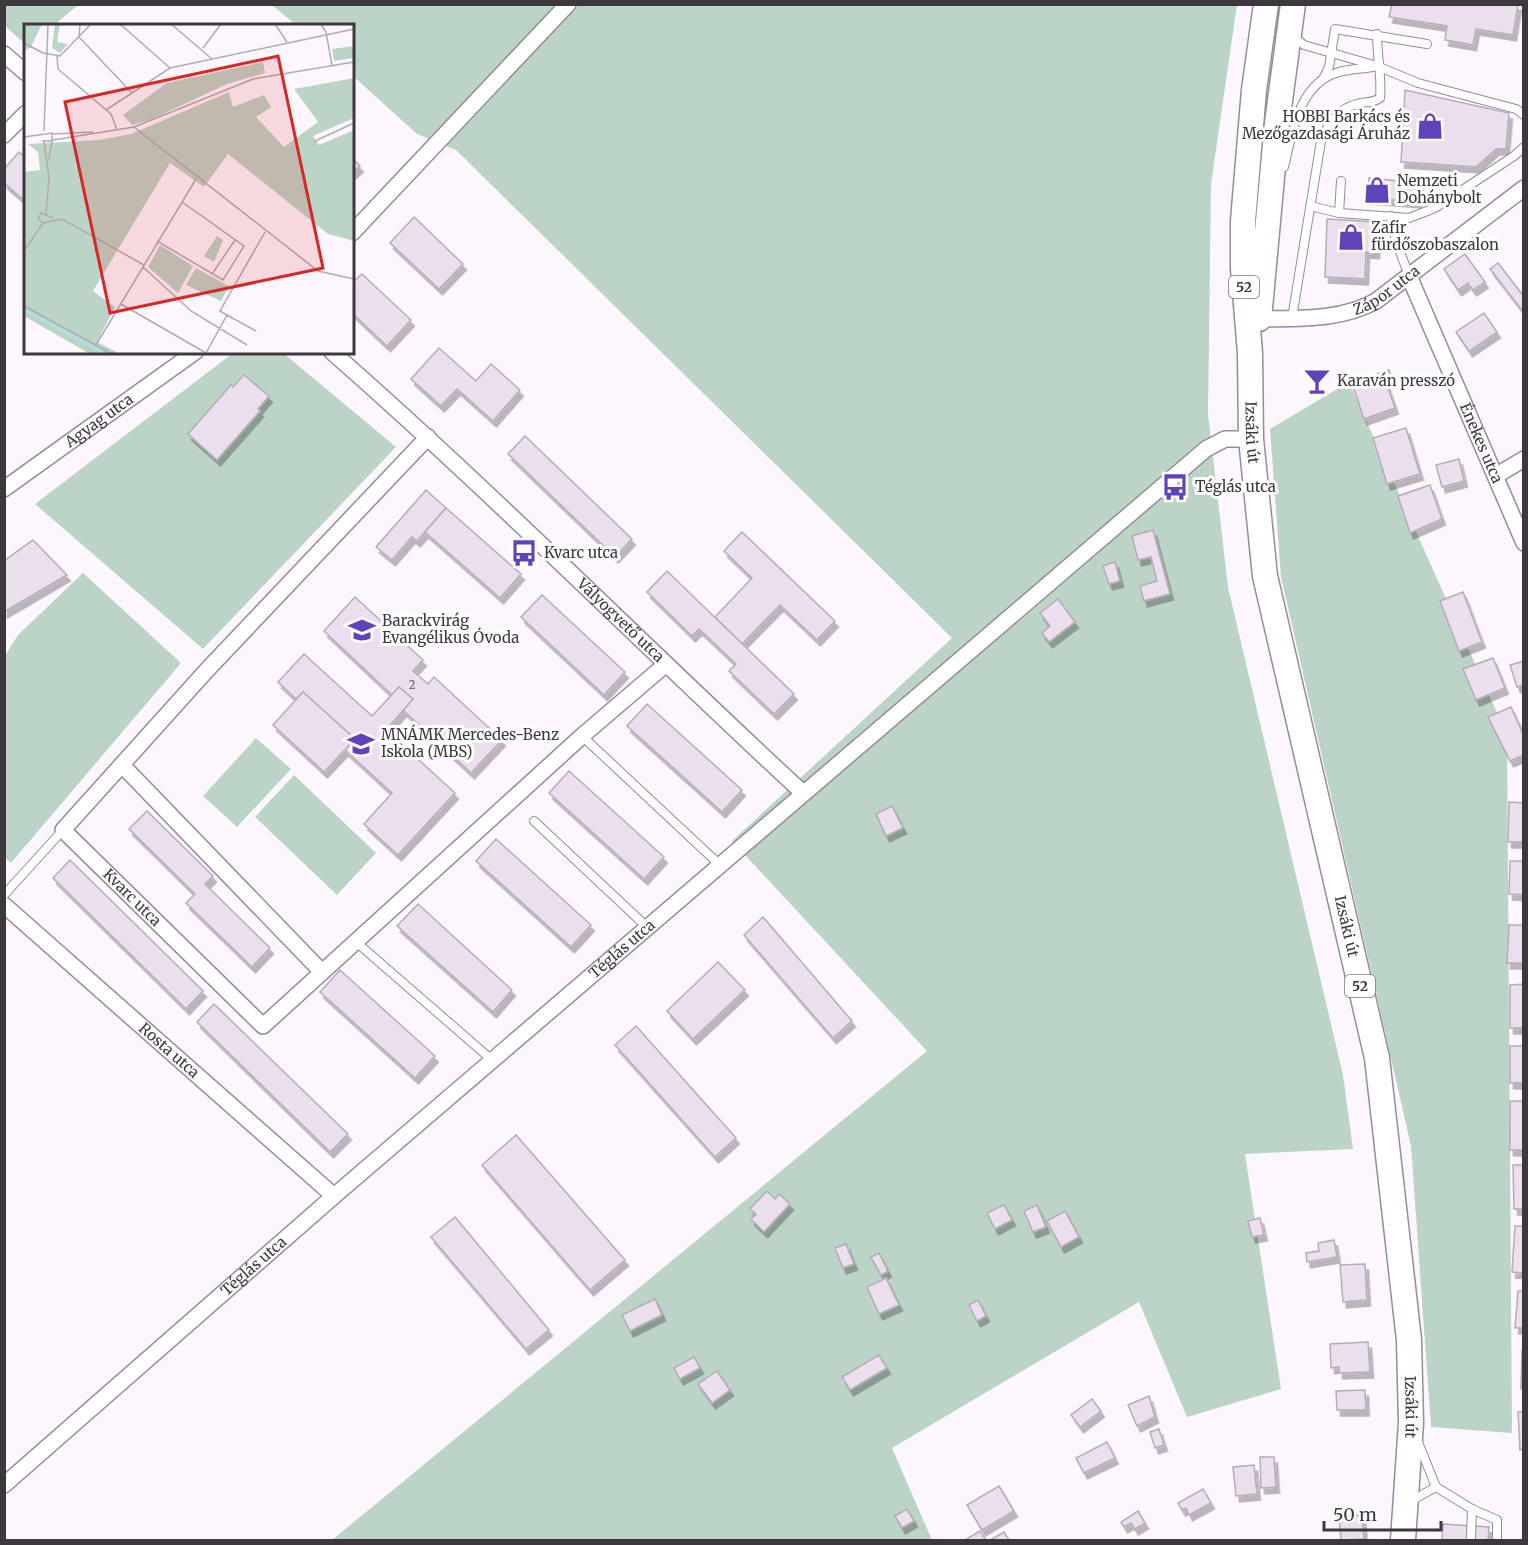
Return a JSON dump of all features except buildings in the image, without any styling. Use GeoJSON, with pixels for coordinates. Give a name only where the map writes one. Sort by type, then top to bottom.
{"type":"FeatureCollection","features":[{"type":"Feature","properties":{"kind":"main road","name":"Izsáki út"},"geometry":{"type":"LineString","coordinates":[[1266,4],[1254,90],[1243,221],[1243,268],[1250,353],[1251,439],[1265,576],[1377,1058],[1409,1340],[1411,1423],[1403,1540]]}},
{"type":"Feature","properties":{"kind":"main road","name":"Izsáki út"},"geometry":{"type":"LineString","coordinates":[[1250,353],[1258,319],[1264,241],[1293,4]]}},
{"type":"Feature","properties":{"kind":"street"},"geometry":{"type":"LineString","coordinates":[[354,231],[568,4]]}},
{"type":"Feature","properties":{"kind":"street"},"geometry":{"type":"LineString","coordinates":[[4,54],[24,71]]}},
{"type":"Feature","properties":{"kind":"street"},"geometry":{"type":"LineString","coordinates":[[4,135],[24,114]]}},
{"type":"Feature","properties":{"kind":"street","name":"Zápor utca"},"geometry":{"type":"LineString","coordinates":[[1258,319],[1346,314],[1360,310],[1409,276],[1524,188]]}},
{"type":"Feature","properties":{"kind":"street","name":"Énekes utca"},"geometry":{"type":"LineString","coordinates":[[1409,276],[1497,475],[1524,543]]}},
{"type":"Feature","properties":{"kind":"street","name":"Agyag utca"},"geometry":{"type":"LineString","coordinates":[[4,489],[192,354]]}},
{"type":"Feature","properties":{"kind":"street","name":"Vályogvető utca"},"geometry":{"type":"LineString","coordinates":[[334,354],[428,436],[665,665],[803,793]]}},
{"type":"Feature","properties":{"kind":"street"},"geometry":{"type":"LineString","coordinates":[[63,830],[216,661],[428,436]]}},
{"type":"Feature","properties":{"kind":"street","name":"Téglás utca"},"geometry":{"type":"LineString","coordinates":[[4,1485],[334,1196],[1206,449],[1225,439],[1251,439]]}},
{"type":"Feature","properties":{"kind":"street"},"geometry":{"type":"LineString","coordinates":[[1497,475],[1524,459]]}},
{"type":"Feature","properties":{"kind":"street"},"geometry":{"type":"LineString","coordinates":[[122,765],[322,972],[582,735],[665,665]]}},
{"type":"Feature","properties":{"kind":"street","name":"Kvarc utca"},"geometry":{"type":"LineString","coordinates":[[63,830],[263,1026],[322,972]]}},
{"type":"Feature","properties":{"kind":"street","name":"Rosta utca"},"geometry":{"type":"LineString","coordinates":[[4,905],[334,1196]]}},
{"type":"Feature","properties":{"kind":"lane"},"geometry":{"type":"LineString","coordinates":[[1323,80],[1331,55],[1335,29],[1377,34],[1427,44]]}},
{"type":"Feature","properties":{"kind":"lane"},"geometry":{"type":"LineString","coordinates":[[1289,32],[1304,45],[1331,55],[1377,66],[1418,83],[1516,109],[1524,115]]}},
{"type":"Feature","properties":{"kind":"lane"},"geometry":{"type":"LineString","coordinates":[[1292,318],[1321,141],[1330,120],[1347,107],[1359,103],[1373,103],[1380,98],[1382,81],[1377,66],[1377,34]]}},
{"type":"Feature","properties":{"kind":"lane"},"geometry":{"type":"LineString","coordinates":[[1264,241],[1300,109],[1312,89],[1335,73],[1377,66]]}},
{"type":"Feature","properties":{"kind":"lane"},"geometry":{"type":"LineString","coordinates":[[1310,206],[1339,213],[1409,218],[1435,208],[1524,147]]}},
{"type":"Feature","properties":{"kind":"lane"},"geometry":{"type":"LineString","coordinates":[[1339,213],[1341,181]]}},
{"type":"Feature","properties":{"kind":"lane"},"geometry":{"type":"LineString","coordinates":[[1391,216],[1396,241],[1409,276]]}},
{"type":"Feature","properties":{"kind":"lane"},"geometry":{"type":"LineString","coordinates":[[582,735],[721,866]]}},
{"type":"Feature","properties":{"kind":"lane"},"geometry":{"type":"LineString","coordinates":[[534,821],[648,928]]}},
{"type":"Feature","properties":{"kind":"lane"},"geometry":{"type":"LineString","coordinates":[[4,895],[63,830]]}},
{"type":"Feature","properties":{"kind":"lane"},"geometry":{"type":"LineString","coordinates":[[356,941],[492,1060]]}},
{"type":"Feature","properties":{"kind":"lane"},"geometry":{"type":"LineString","coordinates":[[1411,1423],[1436,1487],[1472,1509],[1497,1520],[1497,1540]]}},
{"type":"Feature","properties":{"kind":"lane"},"geometry":{"type":"LineString","coordinates":[[1404,1504],[1436,1487]]}},
{"type":"Feature","properties":{"kind":"lane"},"geometry":{"type":"LineString","coordinates":[[1471,1540],[1472,1509]]}},
{"type":"Feature","properties":{"kind":"green space"},"geometry":{"type":"Polygon","coordinates":[[[5,4],[78,4],[55,24],[24,24],[24,43],[5,26],[5,4]]]}},
{"type":"Feature","properties":{"kind":"green space"},"geometry":{"type":"Polygon","coordinates":[[[272,5],[1237,5],[1211,184],[1208,414],[1228,587],[1343,1075],[1353,1149],[1245,1154],[1281,1389],[1187,1417],[1139,1302],[892,1448],[932,1540],[332,1540],[927,1051],[732,841],[952,638],[456,150],[417,134],[354,77],[354,24],[295,24],[272,5]]]}},
{"type":"Feature","properties":{"kind":"green space"},"geometry":{"type":"Polygon","coordinates":[[[232,354],[284,354],[396,447],[203,649],[35,504],[232,354]]]}},
{"type":"Feature","properties":{"kind":"green space"},"geometry":{"type":"Polygon","coordinates":[[[1349,382],[1507,735],[1512,1433],[1431,1427],[1411,1146],[1281,577],[1270,429],[1349,382]]]}},
{"type":"Feature","properties":{"kind":"green space"},"geometry":{"type":"Polygon","coordinates":[[[83,573],[181,663],[11,863],[4,857],[5,656],[18,635],[83,573]]]}},
{"type":"Feature","properties":{"kind":"green space"},"geometry":{"type":"Polygon","coordinates":[[[256,738],[291,769],[237,827],[203,796],[256,738]]]}},
{"type":"Feature","properties":{"kind":"green space"},"geometry":{"type":"Polygon","coordinates":[[[294,775],[376,853],[337,895],[255,817],[294,775]]]}},
{"type":"Feature","properties":{"kind":"place","name":"HOBBI Barkács és Mezőgazdasági Áruház"},"geometry":{"type":"Point","coordinates":[1430,126]}},
{"type":"Feature","properties":{"kind":"place","name":"Nemzeti Dohánybolt"},"geometry":{"type":"Point","coordinates":[1377,190]}},
{"type":"Feature","properties":{"kind":"place","name":"Zafir fürdőszobaszalon"},"geometry":{"type":"Point","coordinates":[1351,237]}},
{"type":"Feature","properties":{"kind":"place","name":"Karaván presszó"},"geometry":{"type":"Point","coordinates":[1317,381]}},
{"type":"Feature","properties":{"kind":"place","name":"Téglás utca"},"geometry":{"type":"Point","coordinates":[1175,487]}},
{"type":"Feature","properties":{"kind":"place","name":"Kvarc utca"},"geometry":{"type":"Point","coordinates":[524,553]}},
{"type":"Feature","properties":{"kind":"place","name":"Barackvirág Evangélikus Óvoda"},"geometry":{"type":"Point","coordinates":[362,630]}},
{"type":"Feature","properties":{"kind":"place","name":"MNÁMK Mercedes-Benz Iskola (MBS)"},"geometry":{"type":"Point","coordinates":[361,744]}}]}
